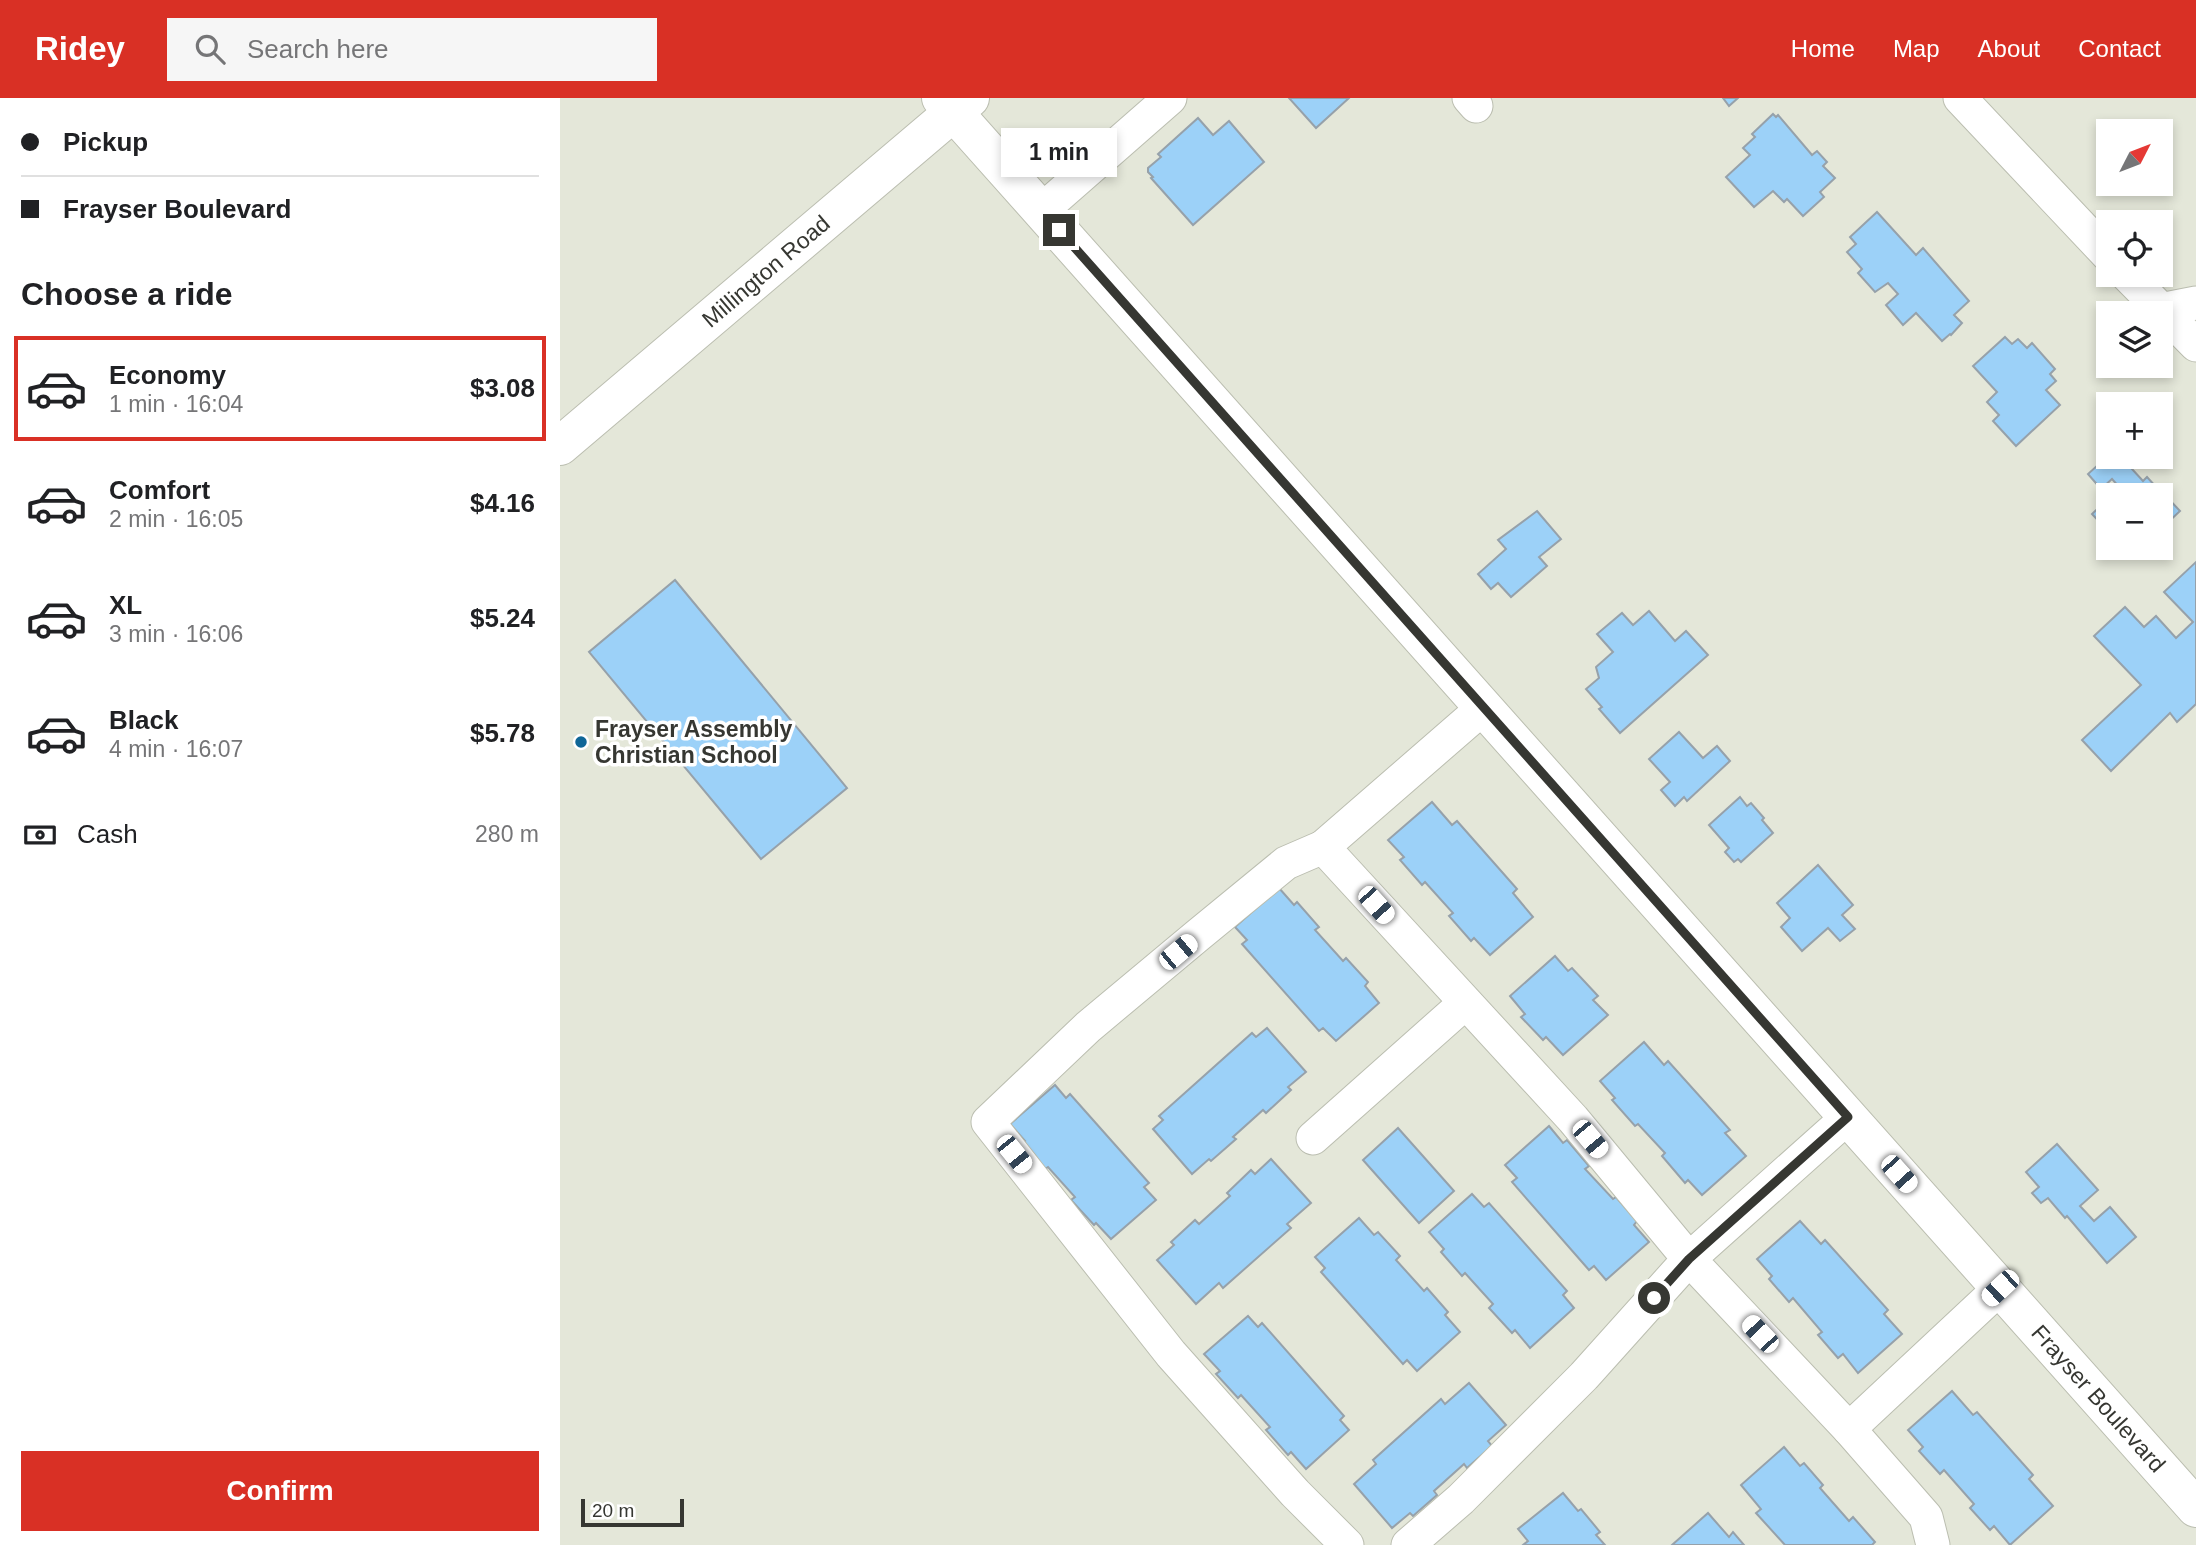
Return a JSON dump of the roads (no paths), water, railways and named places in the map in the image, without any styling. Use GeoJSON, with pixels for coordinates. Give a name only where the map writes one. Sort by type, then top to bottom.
{"type":"FeatureCollection","features":[{"type":"Feature","properties":{"kind":"main road","name":"Frayser Boulevard"},"geometry":{"type":"LineString","coordinates":[[955,103],[1041,211],[2196,1508]]}},
{"type":"Feature","properties":{"kind":"main road","name":"Millington Road"},"geometry":{"type":"LineString","coordinates":[[560,446],[955,103]]}},
{"type":"Feature","properties":{"kind":"street"},"geometry":{"type":"LineString","coordinates":[[1041,211],[1170,98]]}},
{"type":"Feature","properties":{"kind":"street"},"geometry":{"type":"LineString","coordinates":[[1960,98],[2096,242]]}},
{"type":"Feature","properties":{"kind":"street"},"geometry":{"type":"LineString","coordinates":[[2138,287],[2152,301]]}},
{"type":"Feature","properties":{"kind":"street"},"geometry":{"type":"LineString","coordinates":[[2173,307],[2196,303]]}},
{"type":"Feature","properties":{"kind":"street"},"geometry":{"type":"LineString","coordinates":[[2173,323],[2196,345]]}},
{"type":"Feature","properties":{"kind":"street"},"geometry":{"type":"LineString","coordinates":[[1347,1545],[1295,1493],[1171,1354],[988,1122],[1088,1027],[1286,863],[1323,847],[1483,708]]}},
{"type":"Feature","properties":{"kind":"street"},"geometry":{"type":"LineString","coordinates":[[1323,847],[1573,1119],[1689,1259],[1849,1429],[1926,1517],[1934,1545]]}},
{"type":"Feature","properties":{"kind":"street"},"geometry":{"type":"LineString","coordinates":[[1313,1138],[1465,1003]]}},
{"type":"Feature","properties":{"kind":"street"},"geometry":{"type":"LineString","coordinates":[[1408,1545],[1461,1499],[1584,1376],[1689,1259],[1848,1117]]}},
{"type":"Feature","properties":{"kind":"street"},"geometry":{"type":"LineString","coordinates":[[1849,1429],[2000,1288]]}},
{"type":"Feature","properties":{"kind":"place","name":"Frayser Assembly Christian School"},"geometry":{"type":"Point","coordinates":[581,742]}}]}
